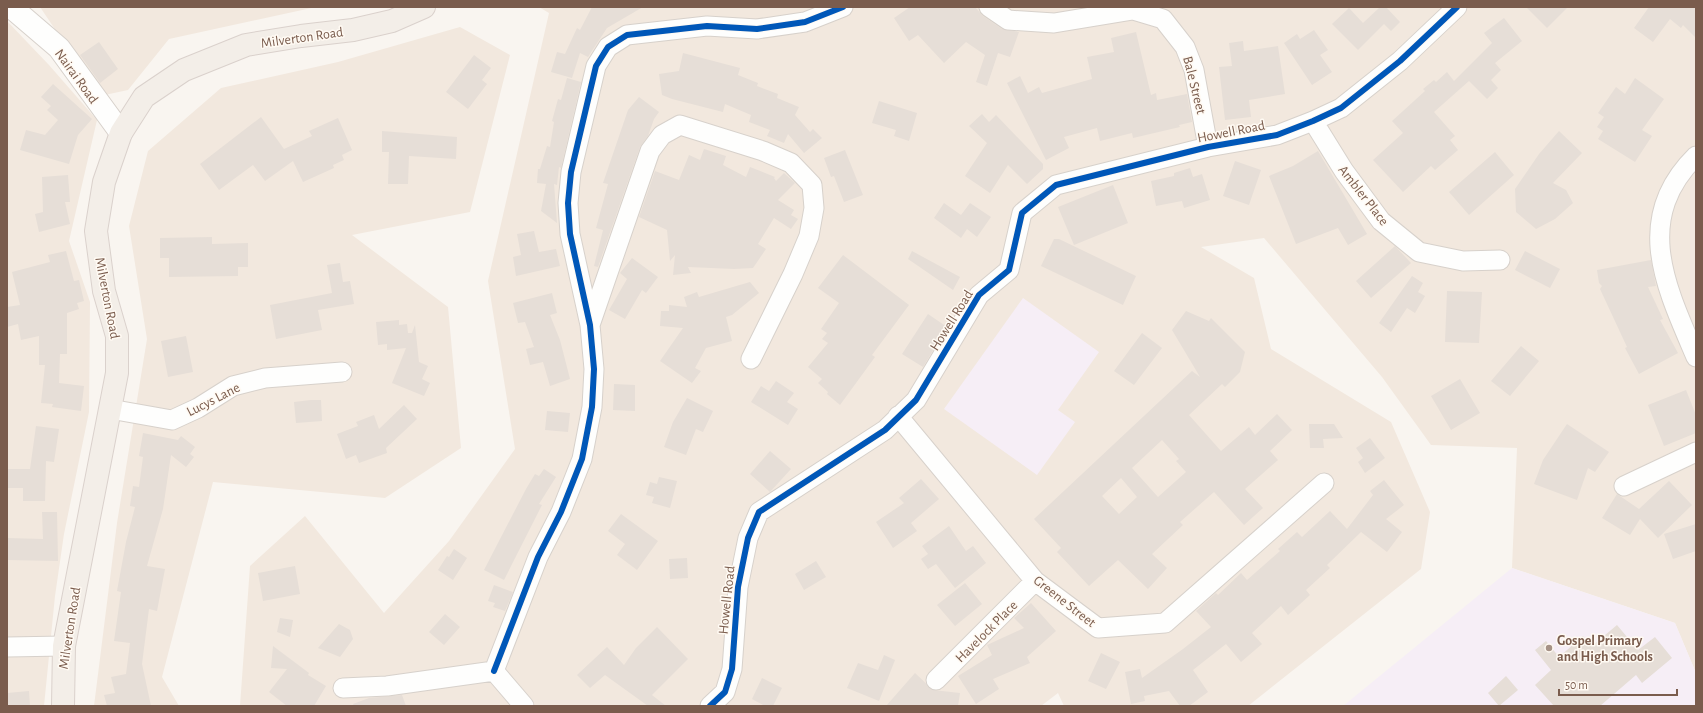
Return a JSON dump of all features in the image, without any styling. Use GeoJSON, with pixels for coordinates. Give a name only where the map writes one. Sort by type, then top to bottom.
{"type":"FeatureCollection","features":[{"type":"Feature","properties":{"kind":"main road","name":"Milverton Road"},"geometry":{"type":"LineString","coordinates":[[63,706],[64,646],[117,374],[117,336],[104,291],[96,231],[104,182],[121,133],[144,97],[184,70],[246,45],[301,36],[353,30],[392,21],[424,7]]}},
{"type":"Feature","properties":{"kind":"street","name":"Nairai Road"},"geometry":{"type":"LineString","coordinates":[[11,7],[59,48],[121,133]]}},
{"type":"Feature","properties":{"kind":"street"},"geometry":{"type":"LineString","coordinates":[[494,671],[538,557],[561,512],[582,459],[592,400],[594,369],[590,325],[570,234],[568,203],[570,172],[596,66],[608,47],[627,36],[707,26],[757,29],[805,22],[843,7]]}},
{"type":"Feature","properties":{"kind":"street","name":"Bale Street"},"geometry":{"type":"LineString","coordinates":[[989,7],[1008,20],[1054,23],[1133,10],[1163,19],[1185,47],[1194,70],[1208,147]]}},
{"type":"Feature","properties":{"kind":"street","name":"Howell Road"},"geometry":{"type":"LineString","coordinates":[[710,706],[725,692],[732,668],[738,587],[748,538],[759,512],[885,430],[916,400],[979,295],[1009,270],[1022,213],[1056,185],[1208,147],[1278,135],[1341,108],[1400,61],[1458,7]]}},
{"type":"Feature","properties":{"kind":"street","name":"Ambler Place"},"geometry":{"type":"LineString","coordinates":[[1313,121],[1344,171],[1381,221],[1419,252],[1463,261],[1500,260]]}},
{"type":"Feature","properties":{"kind":"street"},"geometry":{"type":"LineString","coordinates":[[590,325],[650,150],[662,135],[680,125],[763,151],[791,164],[812,185],[814,208],[808,236],[793,274],[751,359]]}},
{"type":"Feature","properties":{"kind":"street"},"geometry":{"type":"LineString","coordinates":[[1696,156],[1687,165],[1668,194],[1660,222],[1660,249],[1666,280],[1674,305],[1696,357]]}},
{"type":"Feature","properties":{"kind":"street","name":"Lucys Lane"},"geometry":{"type":"LineString","coordinates":[[110,409],[172,420],[198,408],[233,386],[265,378],[342,372]]}},
{"type":"Feature","properties":{"kind":"street","name":"Greene Street"},"geometry":{"type":"LineString","coordinates":[[898,416],[1035,581],[1098,628],[1165,623],[1324,483]]}},
{"type":"Feature","properties":{"kind":"street"},"geometry":{"type":"LineString","coordinates":[[1624,486],[1696,452]]}},
{"type":"Feature","properties":{"kind":"street","name":"Havelock Place"},"geometry":{"type":"LineString","coordinates":[[936,680],[1035,581]]}},
{"type":"Feature","properties":{"kind":"street"},"geometry":{"type":"LineString","coordinates":[[7,647],[64,646]]}},
{"type":"Feature","properties":{"kind":"street"},"geometry":{"type":"LineString","coordinates":[[343,688],[387,686],[494,671]]}},
{"type":"Feature","properties":{"kind":"street"},"geometry":{"type":"LineString","coordinates":[[494,671],[524,706]]}},
{"type":"Feature","properties":{"kind":"shaded area"},"geometry":{"type":"Polygon","coordinates":[[[40,7],[316,7],[169,39],[128,90],[100,96],[40,7]]]}},
{"type":"Feature","properties":{"kind":"shaded area"},"geometry":{"type":"Polygon","coordinates":[[[539,7],[1696,7],[1696,673],[1675,623],[1512,568],[1517,448],[1431,445],[1382,377],[1264,238],[1201,247],[1254,278],[1271,349],[1391,422],[1430,512],[1421,569],[1248,706],[1064,706],[1058,693],[1041,706],[240,706],[250,566],[305,516],[384,613],[449,541],[515,449],[488,281],[549,13],[539,7]]]}},
{"type":"Feature","properties":{"kind":"shaded area"},"geometry":{"type":"Polygon","coordinates":[[[7,21],[49,65],[97,120],[69,241],[90,302],[89,412],[64,534],[55,596],[44,706],[7,706],[7,21]]]}},
{"type":"Feature","properties":{"kind":"shaded area"},"geometry":{"type":"Polygon","coordinates":[[[460,27],[510,55],[470,212],[352,235],[448,307],[461,448],[385,498],[213,482],[162,677],[179,706],[94,706],[117,523],[147,339],[129,226],[148,151],[221,88],[338,62],[460,27]]]}},
{"type":"Feature","properties":{"kind":"shaded area"},"geometry":{"type":"Polygon","coordinates":[[[1023,298],[1099,352],[1058,410],[1075,422],[1037,475],[944,409],[1023,298]]]}},
{"type":"Feature","properties":{"kind":"shaded area","name":"Gospel Primary and High Schools"},"geometry":{"type":"Polygon","coordinates":[[[1512,568],[1675,623],[1696,673],[1696,706],[1343,706],[1512,568]]]}},
{"type":"Feature","properties":{"kind":"building"},"geometry":{"type":"Polygon","coordinates":[[[592,7],[643,7],[607,28],[588,57],[580,53],[572,78],[551,72],[557,52],[565,54],[577,28],[580,30],[592,7]]]}},
{"type":"Feature","properties":{"kind":"building"},"geometry":{"type":"Polygon","coordinates":[[[910,7],[975,7],[983,16],[1002,29],[1019,32],[1010,57],[998,53],[987,86],[976,82],[985,55],[966,42],[944,63],[918,35],[909,41],[894,18],[910,7]]]}},
{"type":"Feature","properties":{"kind":"building"},"geometry":{"type":"Polygon","coordinates":[[[1380,7],[1386,7],[1400,22],[1391,31],[1384,24],[1358,50],[1332,24],[1349,8],[1363,23],[1380,7]]]}},
{"type":"Feature","properties":{"kind":"building"},"geometry":{"type":"Polygon","coordinates":[[[1526,7],[1568,7],[1547,28],[1526,7]]]}},
{"type":"Feature","properties":{"kind":"building"},"geometry":{"type":"Polygon","coordinates":[[[1649,7],[1696,7],[1696,38],[1683,25],[1681,28],[1670,19],[1653,42],[1634,28],[1649,7]]]}},
{"type":"Feature","properties":{"kind":"building"},"geometry":{"type":"Polygon","coordinates":[[[1504,18],[1522,41],[1495,63],[1501,70],[1491,80],[1498,88],[1487,99],[1469,81],[1434,112],[1455,136],[1450,140],[1458,150],[1435,170],[1431,166],[1403,192],[1373,160],[1403,133],[1392,121],[1425,91],[1423,89],[1434,80],[1436,82],[1447,72],[1454,81],[1492,43],[1484,33],[1504,18]]]}},
{"type":"Feature","properties":{"kind":"building"},"geometry":{"type":"Polygon","coordinates":[[[1314,30],[1328,50],[1320,55],[1332,72],[1312,85],[1284,43],[1297,34],[1300,39],[1314,30]]]}},
{"type":"Feature","properties":{"kind":"building"},"geometry":{"type":"Polygon","coordinates":[[[1136,32],[1151,95],[1156,93],[1157,100],[1187,94],[1192,122],[1179,125],[1180,127],[1133,138],[1132,133],[1100,141],[1097,128],[1064,137],[1069,148],[1046,160],[1007,83],[1020,76],[1028,93],[1039,87],[1042,93],[1092,79],[1087,57],[1114,52],[1111,38],[1136,32]]]}},
{"type":"Feature","properties":{"kind":"building"},"geometry":{"type":"Polygon","coordinates":[[[1243,41],[1244,51],[1278,46],[1285,94],[1249,100],[1251,117],[1225,120],[1219,67],[1232,66],[1229,43],[1243,41]]]}},
{"type":"Feature","properties":{"kind":"building"},"geometry":{"type":"Polygon","coordinates":[[[99,42],[118,69],[100,83],[80,55],[99,42]]]}},
{"type":"Feature","properties":{"kind":"building"},"geometry":{"type":"Polygon","coordinates":[[[683,53],[740,68],[738,75],[758,83],[757,86],[778,94],[777,98],[799,107],[795,115],[810,132],[813,129],[822,138],[804,153],[788,134],[784,143],[767,136],[770,130],[749,122],[751,115],[725,104],[723,112],[662,95],[659,74],[679,71],[683,53]]]}},
{"type":"Feature","properties":{"kind":"building"},"geometry":{"type":"Polygon","coordinates":[[[474,55],[491,68],[482,80],[487,84],[468,109],[446,92],[474,55]]]}},
{"type":"Feature","properties":{"kind":"building"},"geometry":{"type":"Polygon","coordinates":[[[567,78],[581,82],[561,168],[559,167],[557,185],[554,184],[557,223],[541,211],[546,184],[537,183],[538,169],[540,169],[547,146],[550,147],[554,122],[552,121],[558,99],[561,100],[567,78]]]}},
{"type":"Feature","properties":{"kind":"building"},"geometry":{"type":"Polygon","coordinates":[[[1635,78],[1664,99],[1642,130],[1652,136],[1635,162],[1598,139],[1603,131],[1597,127],[1604,117],[1598,113],[1616,87],[1625,94],[1635,78]]]}},
{"type":"Feature","properties":{"kind":"building"},"geometry":{"type":"Polygon","coordinates":[[[53,84],[92,119],[78,135],[69,164],[20,150],[26,130],[45,135],[58,120],[47,110],[51,106],[41,97],[53,84]]]}},
{"type":"Feature","properties":{"kind":"building"},"geometry":{"type":"Polygon","coordinates":[[[639,97],[659,112],[654,119],[648,136],[640,147],[598,267],[594,266],[603,230],[596,228],[608,184],[603,183],[628,110],[639,97]]]}},
{"type":"Feature","properties":{"kind":"building"},"geometry":{"type":"Polygon","coordinates":[[[879,101],[917,113],[909,141],[894,136],[896,130],[872,123],[879,101]]]}},
{"type":"Feature","properties":{"kind":"building"},"geometry":{"type":"Polygon","coordinates":[[[982,114],[989,122],[996,115],[1043,164],[1043,169],[1027,184],[1008,165],[990,193],[965,176],[987,143],[969,126],[982,114]]]}},
{"type":"Feature","properties":{"kind":"building"},"geometry":{"type":"Polygon","coordinates":[[[261,117],[284,149],[312,136],[309,131],[338,118],[352,150],[342,155],[344,160],[333,165],[334,168],[303,182],[293,161],[265,181],[253,165],[219,190],[200,164],[261,117]]]}},
{"type":"Feature","properties":{"kind":"building"},"geometry":{"type":"Polygon","coordinates":[[[382,131],[457,137],[456,159],[409,156],[408,184],[388,184],[389,152],[382,152],[382,131]]]}},
{"type":"Feature","properties":{"kind":"building"},"geometry":{"type":"Polygon","coordinates":[[[1559,131],[1582,153],[1553,183],[1566,190],[1573,203],[1555,219],[1536,229],[1516,212],[1515,189],[1539,154],[1559,131]]]}},
{"type":"Feature","properties":{"kind":"building"},"geometry":{"type":"Polygon","coordinates":[[[704,149],[726,156],[723,165],[746,177],[750,167],[775,177],[774,178],[776,181],[784,173],[795,183],[778,200],[794,210],[791,215],[798,219],[791,229],[774,218],[758,244],[766,249],[753,268],[734,269],[688,267],[691,273],[673,275],[675,255],[670,261],[667,230],[639,217],[655,171],[679,180],[689,155],[700,160],[704,149]]]}},
{"type":"Feature","properties":{"kind":"building"},"geometry":{"type":"Polygon","coordinates":[[[845,150],[863,195],[844,202],[834,176],[831,177],[824,158],[845,150]]]}},
{"type":"Feature","properties":{"kind":"building"},"geometry":{"type":"Polygon","coordinates":[[[1318,151],[1367,234],[1348,245],[1338,228],[1296,244],[1269,176],[1293,166],[1318,151]]]}},
{"type":"Feature","properties":{"kind":"building"},"geometry":{"type":"Polygon","coordinates":[[[1495,152],[1514,175],[1469,215],[1449,192],[1495,152]]]}},
{"type":"Feature","properties":{"kind":"building"},"geometry":{"type":"Polygon","coordinates":[[[1235,161],[1261,170],[1249,205],[1223,196],[1235,161]]]}},
{"type":"Feature","properties":{"kind":"building"},"geometry":{"type":"Polygon","coordinates":[[[1190,168],[1193,177],[1202,174],[1210,200],[1184,208],[1182,201],[1156,206],[1151,181],[1174,176],[1174,173],[1190,168]]]}},
{"type":"Feature","properties":{"kind":"building"},"geometry":{"type":"Polygon","coordinates":[[[68,175],[70,202],[65,202],[70,224],[39,232],[35,214],[43,212],[42,177],[68,175]]]}},
{"type":"Feature","properties":{"kind":"building"},"geometry":{"type":"Polygon","coordinates":[[[1113,185],[1128,223],[1074,245],[1058,207],[1113,185]]]}},
{"type":"Feature","properties":{"kind":"building"},"geometry":{"type":"Polygon","coordinates":[[[944,203],[961,215],[970,203],[991,217],[977,237],[967,229],[961,238],[934,218],[944,203]]]}},
{"type":"Feature","properties":{"kind":"building"},"geometry":{"type":"Polygon","coordinates":[[[534,231],[539,252],[556,249],[560,266],[516,276],[513,257],[521,255],[517,234],[534,231]]]}},
{"type":"Feature","properties":{"kind":"building"},"geometry":{"type":"Polygon","coordinates":[[[212,237],[212,244],[248,243],[248,267],[238,267],[238,276],[169,277],[169,258],[160,258],[160,238],[212,237]]]}},
{"type":"Feature","properties":{"kind":"building"},"geometry":{"type":"Polygon","coordinates":[[[1054,239],[1059,239],[1136,276],[1123,305],[1041,266],[1054,239]]]}},
{"type":"Feature","properties":{"kind":"building"},"geometry":{"type":"Polygon","coordinates":[[[1395,246],[1411,263],[1371,298],[1356,281],[1395,246]]]}},
{"type":"Feature","properties":{"kind":"building"},"geometry":{"type":"Polygon","coordinates":[[[66,251],[74,281],[79,280],[84,301],[77,303],[79,309],[67,313],[67,354],[60,354],[59,383],[84,386],[81,411],[52,407],[53,404],[41,403],[45,365],[39,365],[39,336],[21,340],[18,324],[7,327],[7,307],[20,305],[12,272],[50,262],[48,255],[66,251]]]}},
{"type":"Feature","properties":{"kind":"building"},"geometry":{"type":"Polygon","coordinates":[[[912,251],[960,277],[953,290],[908,259],[912,251]]]}},
{"type":"Feature","properties":{"kind":"building"},"geometry":{"type":"Polygon","coordinates":[[[1525,251],[1560,269],[1550,288],[1515,270],[1525,251]]]}},
{"type":"Feature","properties":{"kind":"building"},"geometry":{"type":"Polygon","coordinates":[[[843,255],[909,305],[872,355],[875,357],[840,405],[827,394],[828,392],[818,383],[822,379],[808,367],[828,343],[822,339],[827,333],[821,329],[839,303],[818,288],[843,255]]]}},
{"type":"Feature","properties":{"kind":"building"},"geometry":{"type":"Polygon","coordinates":[[[632,258],[658,277],[646,293],[642,290],[625,319],[609,310],[627,279],[620,273],[632,258]]]}},
{"type":"Feature","properties":{"kind":"building"},"geometry":{"type":"Polygon","coordinates":[[[1651,260],[1656,286],[1648,287],[1663,319],[1660,320],[1678,353],[1639,374],[1625,348],[1627,347],[1600,289],[1602,286],[1599,283],[1597,270],[1651,260]]]}},
{"type":"Feature","properties":{"kind":"building"},"geometry":{"type":"Polygon","coordinates":[[[340,263],[343,282],[350,281],[354,304],[318,310],[322,330],[276,339],[270,305],[332,293],[327,265],[340,263]]]}},
{"type":"Feature","properties":{"kind":"building"},"geometry":{"type":"Polygon","coordinates":[[[1412,276],[1423,283],[1418,292],[1425,296],[1415,313],[1407,308],[1391,332],[1379,323],[1412,276]]]}},
{"type":"Feature","properties":{"kind":"building"},"geometry":{"type":"Polygon","coordinates":[[[750,282],[759,293],[732,315],[726,317],[732,341],[706,348],[695,368],[701,371],[692,383],[660,361],[683,328],[660,326],[661,311],[669,311],[669,305],[687,307],[684,297],[697,292],[699,297],[750,282]]]}},
{"type":"Feature","properties":{"kind":"building"},"geometry":{"type":"Polygon","coordinates":[[[1447,291],[1482,292],[1479,343],[1445,342],[1447,291]]]}},
{"type":"Feature","properties":{"kind":"building"},"geometry":{"type":"Polygon","coordinates":[[[552,293],[557,313],[550,315],[560,340],[570,379],[550,386],[543,362],[530,365],[526,349],[534,347],[525,322],[518,323],[513,303],[552,293]]]}},
{"type":"Feature","properties":{"kind":"building"},"geometry":{"type":"Polygon","coordinates":[[[1186,311],[1209,321],[1211,318],[1245,352],[1240,372],[1225,387],[1222,384],[1189,415],[1221,451],[1249,427],[1255,435],[1277,414],[1292,430],[1270,451],[1278,460],[1245,489],[1263,508],[1244,525],[1214,492],[1180,522],[1183,525],[1152,554],[1167,568],[1148,589],[1118,560],[1089,586],[1057,552],[1061,548],[1034,519],[1192,371],[1200,377],[1172,330],[1186,311]],[[1162,440],[1132,468],[1158,497],[1186,472],[1176,461],[1179,459],[1162,440]],[[1121,478],[1102,496],[1119,514],[1137,497],[1121,478]]]}},
{"type":"Feature","properties":{"kind":"building"},"geometry":{"type":"Polygon","coordinates":[[[928,314],[947,327],[923,367],[902,354],[928,314]]]}},
{"type":"Feature","properties":{"kind":"building"},"geometry":{"type":"Polygon","coordinates":[[[399,320],[399,325],[407,324],[408,333],[412,333],[415,325],[419,362],[428,366],[422,379],[430,383],[424,396],[392,383],[406,348],[387,350],[387,344],[378,345],[376,322],[399,320]]]}},
{"type":"Feature","properties":{"kind":"building"},"geometry":{"type":"Polygon","coordinates":[[[1142,333],[1162,348],[1134,385],[1114,371],[1142,333]]]}},
{"type":"Feature","properties":{"kind":"building"},"geometry":{"type":"Polygon","coordinates":[[[186,336],[193,372],[168,377],[161,341],[186,336]]]}},
{"type":"Feature","properties":{"kind":"building"},"geometry":{"type":"Polygon","coordinates":[[[1521,346],[1539,361],[1510,396],[1491,381],[1521,346]]]}},
{"type":"Feature","properties":{"kind":"building"},"geometry":{"type":"Polygon","coordinates":[[[1460,379],[1480,413],[1451,430],[1431,396],[1460,379]]]}},
{"type":"Feature","properties":{"kind":"building"},"geometry":{"type":"Polygon","coordinates":[[[776,381],[794,393],[787,402],[798,409],[788,425],[751,402],[761,386],[769,391],[776,381]]]}},
{"type":"Feature","properties":{"kind":"building"},"geometry":{"type":"Polygon","coordinates":[[[614,384],[635,385],[635,411],[613,410],[614,384]]]}},
{"type":"Feature","properties":{"kind":"building"},"geometry":{"type":"Polygon","coordinates":[[[1686,390],[1696,415],[1696,433],[1664,446],[1648,405],[1686,390]]]}},
{"type":"Feature","properties":{"kind":"building"},"geometry":{"type":"Polygon","coordinates":[[[687,398],[713,411],[703,432],[696,429],[686,455],[664,447],[673,422],[687,398]]]}},
{"type":"Feature","properties":{"kind":"building"},"geometry":{"type":"Polygon","coordinates":[[[321,400],[322,421],[296,423],[294,402],[321,400]]]}},
{"type":"Feature","properties":{"kind":"building"},"geometry":{"type":"Polygon","coordinates":[[[404,405],[417,419],[386,448],[387,453],[359,463],[356,455],[346,459],[337,434],[358,426],[356,422],[374,415],[379,429],[404,405]]]}},
{"type":"Feature","properties":{"kind":"building"},"geometry":{"type":"Polygon","coordinates":[[[547,411],[570,413],[568,432],[545,430],[547,411]]]}},
{"type":"Feature","properties":{"kind":"building"},"geometry":{"type":"Polygon","coordinates":[[[1309,424],[1334,424],[1343,438],[1323,439],[1324,448],[1310,448],[1309,424]]]}},
{"type":"Feature","properties":{"kind":"building"},"geometry":{"type":"Polygon","coordinates":[[[1567,424],[1609,452],[1595,472],[1588,468],[1577,500],[1534,484],[1543,460],[1567,424]]]}},
{"type":"Feature","properties":{"kind":"building"},"geometry":{"type":"Polygon","coordinates":[[[36,426],[59,429],[54,462],[46,461],[45,501],[23,501],[23,488],[7,488],[8,469],[30,469],[36,426]]]}},
{"type":"Feature","properties":{"kind":"building"},"geometry":{"type":"Polygon","coordinates":[[[143,433],[178,440],[181,436],[195,447],[190,454],[194,457],[186,467],[171,455],[163,509],[147,566],[165,569],[157,611],[149,609],[142,664],[151,706],[107,706],[104,695],[115,693],[111,677],[126,674],[130,643],[114,641],[121,592],[117,591],[126,542],[135,507],[130,506],[133,486],[139,487],[143,457],[139,456],[143,433]]]}},
{"type":"Feature","properties":{"kind":"building"},"geometry":{"type":"Polygon","coordinates":[[[1370,438],[1385,458],[1365,473],[1358,462],[1363,458],[1356,448],[1370,438]]]}},
{"type":"Feature","properties":{"kind":"building"},"geometry":{"type":"Polygon","coordinates":[[[770,451],[791,469],[770,492],[750,474],[770,451]]]}},
{"type":"Feature","properties":{"kind":"building"},"geometry":{"type":"Polygon","coordinates":[[[544,469],[556,477],[539,504],[542,505],[504,580],[484,570],[526,489],[535,474],[539,476],[544,469]]]}},
{"type":"Feature","properties":{"kind":"building"},"geometry":{"type":"Polygon","coordinates":[[[659,477],[677,481],[670,508],[652,503],[654,497],[646,495],[650,482],[657,484],[659,477]]]}},
{"type":"Feature","properties":{"kind":"building"},"geometry":{"type":"Polygon","coordinates":[[[921,479],[939,499],[911,523],[917,531],[893,548],[876,522],[904,503],[899,498],[921,479]]]}},
{"type":"Feature","properties":{"kind":"building"},"geometry":{"type":"Polygon","coordinates":[[[1384,480],[1404,505],[1386,519],[1402,532],[1387,552],[1361,532],[1327,565],[1330,568],[1306,590],[1310,595],[1288,615],[1281,606],[1252,633],[1262,644],[1241,662],[1226,644],[1193,670],[1208,692],[1189,706],[1180,706],[1169,691],[1144,696],[1145,701],[1131,704],[1125,672],[1140,669],[1142,678],[1211,627],[1196,611],[1216,593],[1218,595],[1241,573],[1247,580],[1280,551],[1278,549],[1297,532],[1302,537],[1330,511],[1347,529],[1373,495],[1370,491],[1384,480]]]}},
{"type":"Feature","properties":{"kind":"building"},"geometry":{"type":"Polygon","coordinates":[[[1669,481],[1692,505],[1658,538],[1640,519],[1630,535],[1602,518],[1617,494],[1639,509],[1669,481]]]}},
{"type":"Feature","properties":{"kind":"building"},"geometry":{"type":"Polygon","coordinates":[[[42,512],[57,512],[58,561],[7,560],[7,538],[43,539],[42,512]]]}},
{"type":"Feature","properties":{"kind":"building"},"geometry":{"type":"Polygon","coordinates":[[[621,514],[658,541],[637,570],[617,555],[625,544],[608,531],[621,514]]]}},
{"type":"Feature","properties":{"kind":"building"},"geometry":{"type":"Polygon","coordinates":[[[1696,524],[1696,551],[1673,559],[1664,534],[1696,524]]]}},
{"type":"Feature","properties":{"kind":"building"},"geometry":{"type":"Polygon","coordinates":[[[949,526],[966,551],[973,546],[986,563],[955,588],[936,564],[928,569],[921,559],[928,554],[922,546],[949,526]]]}},
{"type":"Feature","properties":{"kind":"building"},"geometry":{"type":"Polygon","coordinates":[[[454,549],[467,558],[453,580],[438,570],[447,556],[449,557],[454,549]]]}},
{"type":"Feature","properties":{"kind":"building"},"geometry":{"type":"Polygon","coordinates":[[[687,558],[688,578],[670,579],[669,559],[687,558]]]}},
{"type":"Feature","properties":{"kind":"building"},"geometry":{"type":"Polygon","coordinates":[[[816,561],[826,577],[804,590],[795,574],[816,561]]]}},
{"type":"Feature","properties":{"kind":"building"},"geometry":{"type":"Polygon","coordinates":[[[295,566],[300,594],[263,601],[258,573],[295,566]]]}},
{"type":"Feature","properties":{"kind":"building"},"geometry":{"type":"Polygon","coordinates":[[[965,583],[982,604],[955,626],[937,605],[965,583]]]}},
{"type":"Feature","properties":{"kind":"building"},"geometry":{"type":"Polygon","coordinates":[[[494,585],[513,592],[505,611],[493,607],[495,603],[488,601],[494,585]]]}},
{"type":"Feature","properties":{"kind":"building"},"geometry":{"type":"Polygon","coordinates":[[[1031,603],[1056,631],[1027,657],[1030,663],[993,679],[999,689],[976,704],[958,676],[992,655],[987,645],[1024,628],[1014,618],[1031,603]]]}},
{"type":"Feature","properties":{"kind":"building"},"geometry":{"type":"Polygon","coordinates":[[[445,614],[460,627],[444,645],[429,632],[445,614]]]}},
{"type":"Feature","properties":{"kind":"building"},"geometry":{"type":"Polygon","coordinates":[[[280,618],[293,620],[290,637],[277,632],[280,618]]]}},
{"type":"Feature","properties":{"kind":"building"},"geometry":{"type":"Polygon","coordinates":[[[339,624],[350,630],[353,639],[340,657],[318,648],[339,624]]]}},
{"type":"Feature","properties":{"kind":"building"},"geometry":{"type":"Polygon","coordinates":[[[1617,625],[1638,650],[1655,637],[1672,658],[1642,683],[1636,675],[1600,706],[1554,706],[1535,685],[1551,670],[1535,650],[1546,641],[1559,657],[1583,636],[1592,646],[1617,625]]]}},
{"type":"Feature","properties":{"kind":"building"},"geometry":{"type":"Polygon","coordinates":[[[657,627],[688,659],[652,695],[666,706],[648,706],[605,675],[590,688],[577,675],[607,647],[624,665],[636,648],[657,627]]]}},
{"type":"Feature","properties":{"kind":"building"},"geometry":{"type":"Polygon","coordinates":[[[273,646],[309,673],[308,675],[326,686],[314,706],[287,706],[269,692],[287,669],[271,668],[273,646]]]}},
{"type":"Feature","properties":{"kind":"building"},"geometry":{"type":"Polygon","coordinates":[[[1101,653],[1120,662],[1106,689],[1088,681],[1101,653]]]}},
{"type":"Feature","properties":{"kind":"building"},"geometry":{"type":"Polygon","coordinates":[[[884,655],[895,660],[879,701],[847,688],[858,663],[878,670],[884,655]]]}},
{"type":"Feature","properties":{"kind":"building"},"geometry":{"type":"Polygon","coordinates":[[[915,673],[933,690],[960,693],[958,706],[886,706],[915,673]]]}},
{"type":"Feature","properties":{"kind":"building"},"geometry":{"type":"Polygon","coordinates":[[[1506,676],[1518,690],[1499,706],[1488,693],[1506,676]]]}},
{"type":"Feature","properties":{"kind":"building"},"geometry":{"type":"Polygon","coordinates":[[[762,678],[782,688],[773,706],[765,706],[752,699],[762,678]]]}},
{"type":"Feature","properties":{"kind":"building"},"geometry":{"type":"Polygon","coordinates":[[[29,691],[30,706],[7,706],[7,693],[29,691]]]}},
{"type":"Feature","properties":{"kind":"building"},"geometry":{"type":"Polygon","coordinates":[[[402,695],[406,706],[354,706],[353,704],[369,698],[402,695]]]}},
{"type":"Feature","properties":{"kind":"cycle path"},"geometry":{"type":"LineString","coordinates":[[494,671],[538,557],[561,512],[582,459],[592,407],[594,369],[590,325],[570,234],[568,203],[571,172],[596,66],[608,47],[627,35],[707,26],[757,29],[805,22],[843,7]]}},
{"type":"Feature","properties":{"kind":"cycle path"},"geometry":{"type":"LineString","coordinates":[[710,706],[725,692],[732,669],[738,587],[748,538],[759,512],[885,430],[916,400],[979,295],[1009,270],[1022,213],[1056,185],[1208,147],[1277,135],[1341,108],[1400,61],[1457,7]]}},
{"type":"Feature","properties":{"kind":"place","name":"Gospel Primary and High Schools"},"geometry":{"type":"Point","coordinates":[1549,648]}}]}
